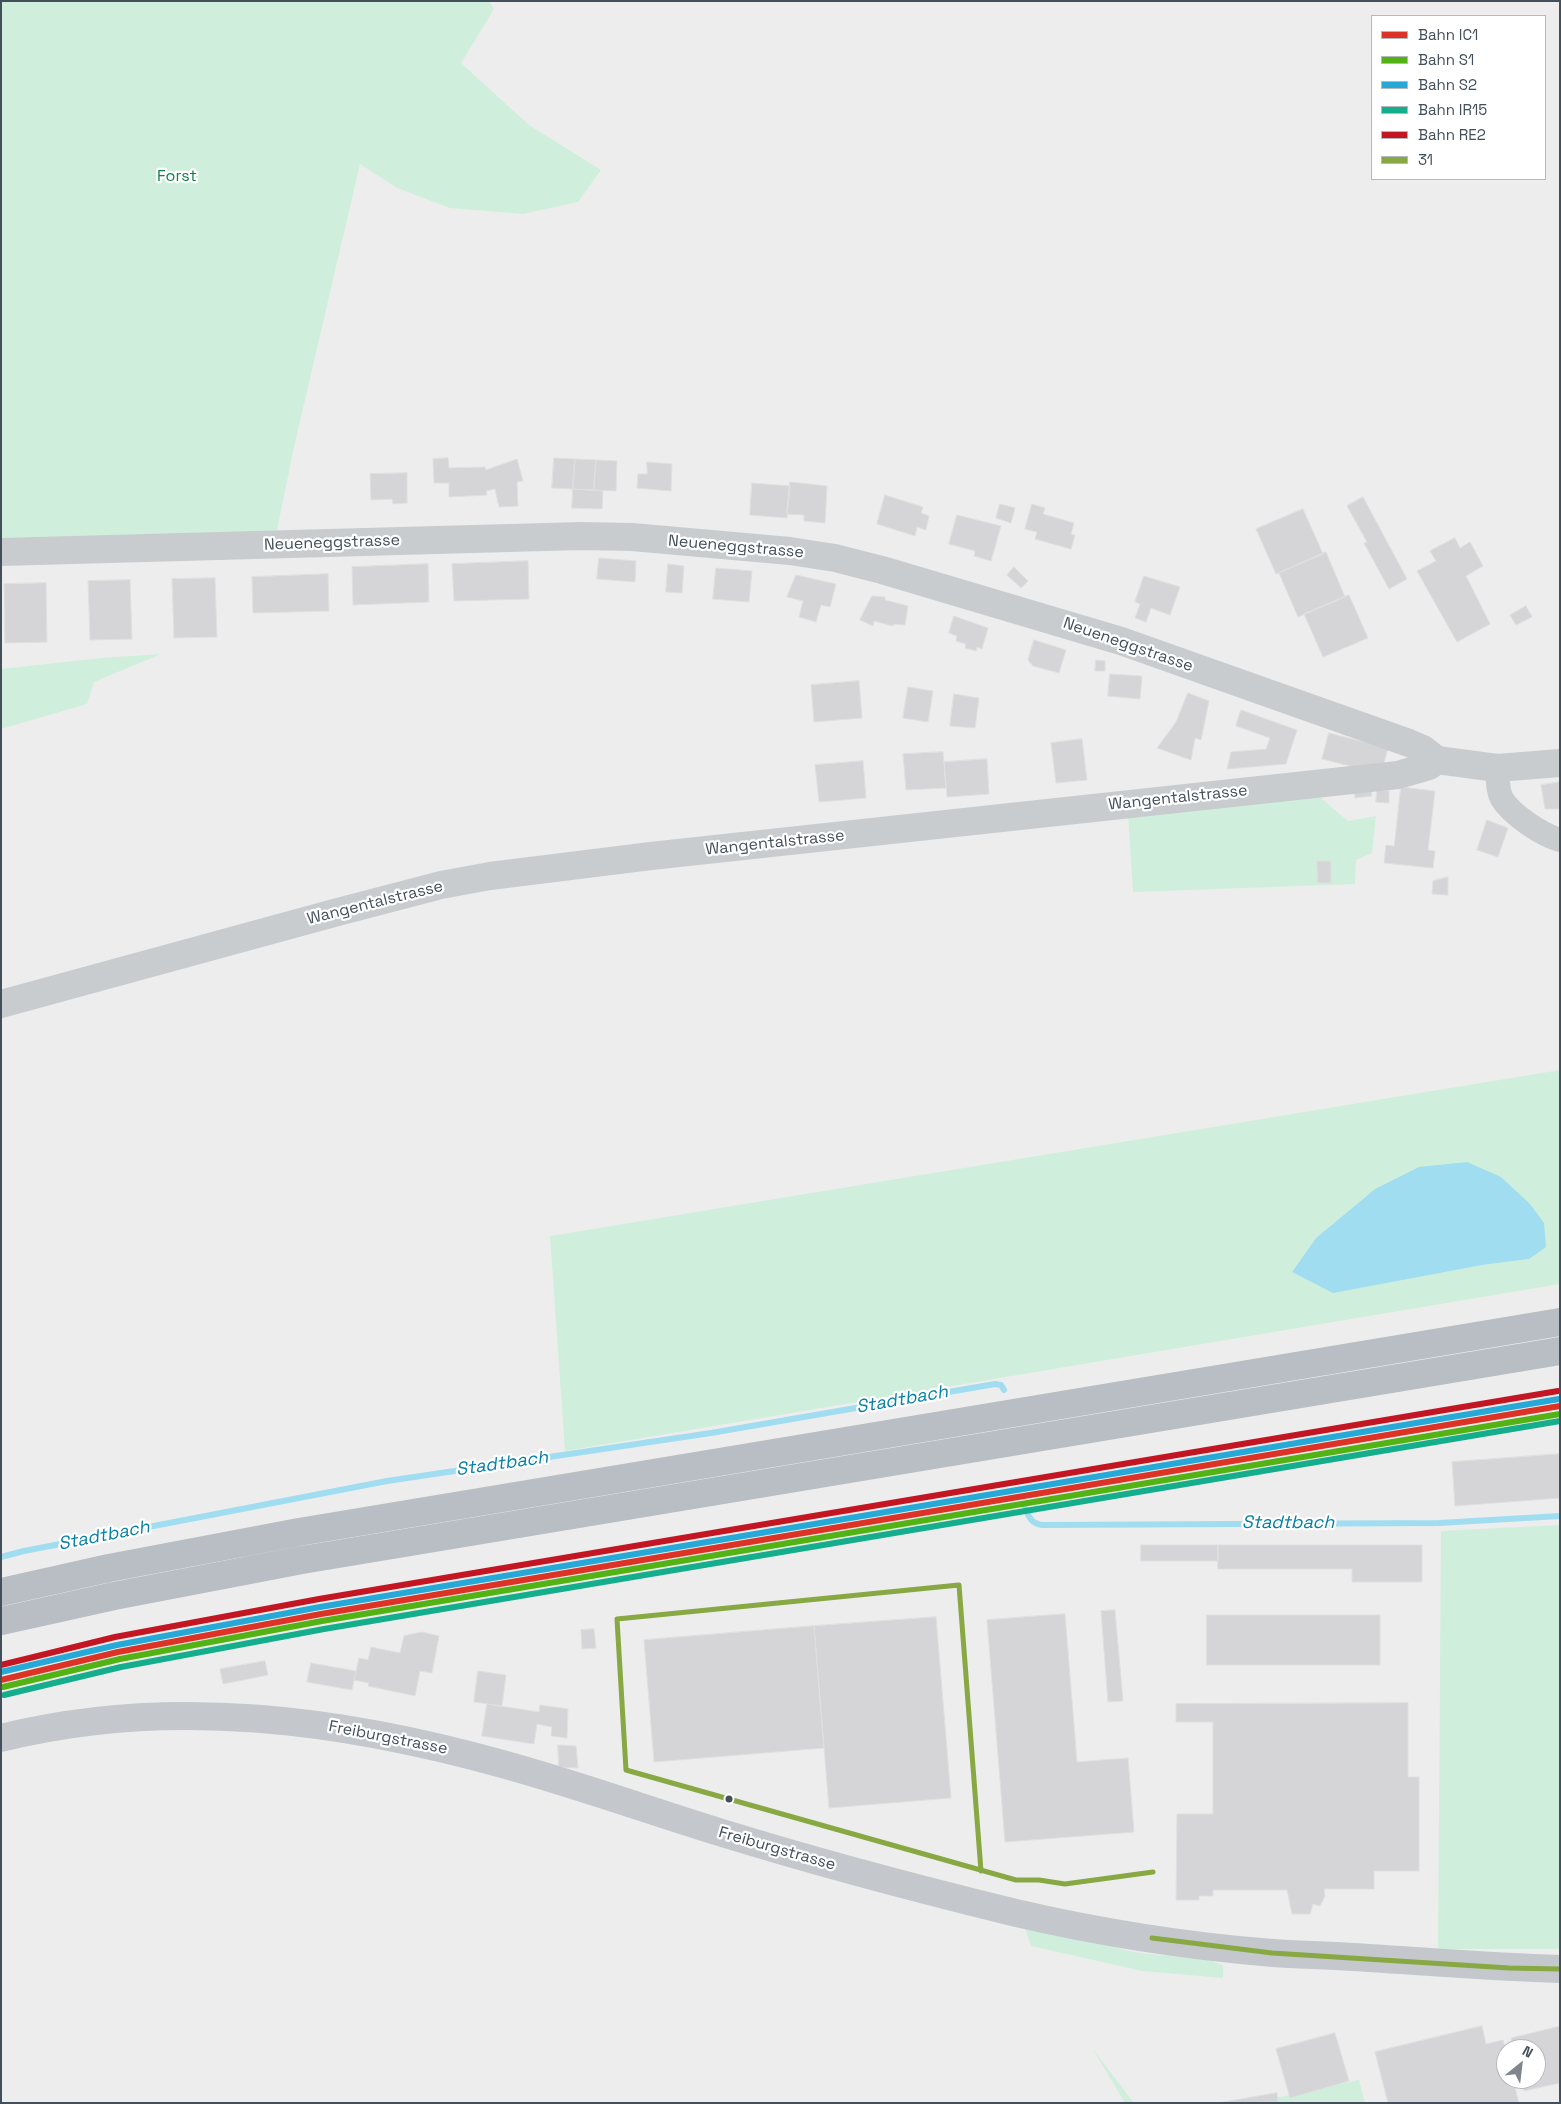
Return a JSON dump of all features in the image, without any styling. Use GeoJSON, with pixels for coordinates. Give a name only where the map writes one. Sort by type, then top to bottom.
{"type":"FeatureCollection","features":[{"type":"Feature","properties":{"kind":"highway"},"geometry":{"type":"LineString","coordinates":[[1,1592],[109,1568],[299,1532],[1560,1322]]}},
{"type":"Feature","properties":{"kind":"highway"},"geometry":{"type":"LineString","coordinates":[[1,1621],[114,1596],[302,1560],[1560,1351]]}},
{"type":"Feature","properties":{"kind":"main road","name":"Freiburgstrasse"},"geometry":{"type":"LineString","coordinates":[[1,1738],[73,1724],[118,1718],[168,1716],[254,1717],[351,1729],[404,1739],[506,1764],[722,1833],[815,1860],[930,1891],[1058,1922],[1152,1938],[1272,1953],[1509,1968],[1560,1969]]}},
{"type":"Feature","properties":{"kind":"street","name":"Neueneggstrasse"},"geometry":{"type":"LineString","coordinates":[[1,552],[582,536],[632,537],[790,550],[835,558],[882,570],[1112,639],[1409,743],[1422,749],[1436,760]]}},
{"type":"Feature","properties":{"kind":"street"},"geometry":{"type":"LineString","coordinates":[[1436,760],[1497,768],[1560,763]]}},
{"type":"Feature","properties":{"kind":"street","name":"Wangentalstrasse"},"geometry":{"type":"LineString","coordinates":[[1,1004],[334,913],[441,885],[490,876],[651,856],[1398,775],[1429,766],[1436,760]]}},
{"type":"Feature","properties":{"kind":"street"},"geometry":{"type":"LineString","coordinates":[[1497,768],[1498,786],[1502,799],[1540,832],[1560,840]]}},
{"type":"Feature","properties":{"kind":"green space","name":"Forst"},"geometry":{"type":"Polygon","coordinates":[[[1,1],[489,1],[494,9],[461,63],[529,125],[601,170],[578,202],[523,214],[450,208],[397,188],[360,164],[294,447],[276,535],[1,545],[1,1]]]}},
{"type":"Feature","properties":{"kind":"green space"},"geometry":{"type":"Polygon","coordinates":[[[161,654],[94,682],[87,704],[1,729],[1,669],[101,658],[161,654]]]}},
{"type":"Feature","properties":{"kind":"green space"},"geometry":{"type":"Polygon","coordinates":[[[1315,793],[1348,821],[1376,816],[1372,853],[1356,860],[1355,884],[1133,892],[1128,814],[1315,793]]]}},
{"type":"Feature","properties":{"kind":"green space"},"geometry":{"type":"Polygon","coordinates":[[[1560,1070],[1560,1284],[565,1451],[550,1236],[1560,1070]],[[1375,1189],[1316,1238],[1292,1272],[1482,1265],[1529,1259],[1375,1189]]]}},
{"type":"Feature","properties":{"kind":"green space"},"geometry":{"type":"Polygon","coordinates":[[[1560,1525],[1560,1949],[1438,1949],[1441,1531],[1560,1525]]]}},
{"type":"Feature","properties":{"kind":"green space"},"geometry":{"type":"Polygon","coordinates":[[[1025,1928],[1140,1953],[1210,1960],[1223,1966],[1223,1978],[1142,1971],[1031,1946],[1025,1928]]]}},
{"type":"Feature","properties":{"kind":"green space"},"geometry":{"type":"Polygon","coordinates":[[[1092,2048],[1134,2103],[1125,2103],[1092,2048]]]}},
{"type":"Feature","properties":{"kind":"green space"},"geometry":{"type":"Polygon","coordinates":[[[1359,2080],[1365,2103],[1252,2103],[1359,2080]]]}},
{"type":"Feature","properties":{"kind":"water"},"geometry":{"type":"Polygon","coordinates":[[[1467,1162],[1501,1177],[1530,1204],[1544,1223],[1546,1247],[1529,1259],[1482,1265],[1333,1293],[1292,1272],[1316,1238],[1375,1189],[1419,1167],[1467,1162]]]}},
{"type":"Feature","properties":{"kind":"building"},"geometry":{"type":"Polygon","coordinates":[[[448,458],[449,468],[485,467],[486,470],[517,459],[523,481],[517,482],[518,506],[499,507],[495,489],[486,491],[487,495],[449,497],[449,483],[434,483],[433,459],[448,458]]]}},
{"type":"Feature","properties":{"kind":"building"},"geometry":{"type":"Polygon","coordinates":[[[554,458],[575,459],[573,489],[552,488],[554,458]]]}},
{"type":"Feature","properties":{"kind":"building"},"geometry":{"type":"Polygon","coordinates":[[[575,459],[596,460],[594,490],[573,489],[575,459]]]}},
{"type":"Feature","properties":{"kind":"building"},"geometry":{"type":"Polygon","coordinates":[[[596,460],[617,461],[616,491],[594,490],[596,460]]]}},
{"type":"Feature","properties":{"kind":"building"},"geometry":{"type":"Polygon","coordinates":[[[647,462],[672,464],[671,491],[637,488],[638,474],[647,474],[647,462]]]}},
{"type":"Feature","properties":{"kind":"building"},"geometry":{"type":"Polygon","coordinates":[[[407,473],[407,503],[393,504],[392,499],[371,500],[370,474],[407,473]]]}},
{"type":"Feature","properties":{"kind":"building"},"geometry":{"type":"Polygon","coordinates":[[[790,482],[827,486],[825,523],[804,521],[804,515],[787,514],[790,482]]]}},
{"type":"Feature","properties":{"kind":"building"},"geometry":{"type":"Polygon","coordinates":[[[752,483],[790,486],[787,518],[750,515],[752,483]]]}},
{"type":"Feature","properties":{"kind":"building"},"geometry":{"type":"Polygon","coordinates":[[[573,489],[603,491],[602,509],[572,508],[573,489]]]}},
{"type":"Feature","properties":{"kind":"building"},"geometry":{"type":"Polygon","coordinates":[[[885,495],[923,507],[921,513],[929,516],[926,530],[917,527],[915,536],[877,524],[885,495]]]}},
{"type":"Feature","properties":{"kind":"building"},"geometry":{"type":"Polygon","coordinates":[[[1363,497],[1407,579],[1389,589],[1364,543],[1367,542],[1347,506],[1363,497]]]}},
{"type":"Feature","properties":{"kind":"building"},"geometry":{"type":"Polygon","coordinates":[[[1000,504],[1015,508],[1011,523],[996,518],[1000,504]]]}},
{"type":"Feature","properties":{"kind":"building"},"geometry":{"type":"Polygon","coordinates":[[[1032,504],[1045,508],[1043,514],[1074,523],[1071,534],[1075,535],[1071,549],[1035,539],[1037,532],[1025,529],[1032,504]]]}},
{"type":"Feature","properties":{"kind":"building"},"geometry":{"type":"Polygon","coordinates":[[[1303,509],[1323,554],[1276,574],[1256,529],[1303,509]]]}},
{"type":"Feature","properties":{"kind":"building"},"geometry":{"type":"Polygon","coordinates":[[[957,515],[1001,526],[991,561],[974,556],[975,551],[949,544],[957,515]]]}},
{"type":"Feature","properties":{"kind":"building"},"geometry":{"type":"Polygon","coordinates":[[[1455,538],[1460,548],[1470,542],[1483,566],[1466,576],[1490,624],[1457,642],[1417,571],[1436,561],[1430,551],[1455,538]]]}},
{"type":"Feature","properties":{"kind":"building"},"geometry":{"type":"Polygon","coordinates":[[[1326,552],[1345,597],[1298,617],[1279,573],[1326,552]]]}},
{"type":"Feature","properties":{"kind":"building"},"geometry":{"type":"Polygon","coordinates":[[[599,558],[636,561],[635,582],[597,579],[599,558]]]}},
{"type":"Feature","properties":{"kind":"building"},"geometry":{"type":"Polygon","coordinates":[[[528,561],[529,599],[454,601],[452,564],[528,561]]]}},
{"type":"Feature","properties":{"kind":"building"},"geometry":{"type":"Polygon","coordinates":[[[428,564],[429,602],[353,605],[352,567],[428,564]]]}},
{"type":"Feature","properties":{"kind":"building"},"geometry":{"type":"Polygon","coordinates":[[[668,564],[684,566],[682,593],[666,592],[668,564]]]}},
{"type":"Feature","properties":{"kind":"building"},"geometry":{"type":"Polygon","coordinates":[[[1014,567],[1028,581],[1021,588],[1007,575],[1014,567]]]}},
{"type":"Feature","properties":{"kind":"building"},"geometry":{"type":"Polygon","coordinates":[[[716,568],[752,571],[749,602],[713,599],[716,568]]]}},
{"type":"Feature","properties":{"kind":"building"},"geometry":{"type":"Polygon","coordinates":[[[328,574],[329,611],[253,613],[252,577],[328,574]]]}},
{"type":"Feature","properties":{"kind":"building"},"geometry":{"type":"Polygon","coordinates":[[[796,575],[836,584],[830,607],[821,605],[816,622],[799,617],[803,601],[787,597],[796,575]]]}},
{"type":"Feature","properties":{"kind":"building"},"geometry":{"type":"Polygon","coordinates":[[[1144,576],[1180,587],[1170,615],[1151,608],[1146,622],[1135,618],[1140,604],[1135,602],[1144,576]]]}},
{"type":"Feature","properties":{"kind":"building"},"geometry":{"type":"Polygon","coordinates":[[[215,578],[217,637],[174,638],[172,579],[215,578]]]}},
{"type":"Feature","properties":{"kind":"building"},"geometry":{"type":"Polygon","coordinates":[[[130,580],[132,639],[90,640],[88,581],[130,580]]]}},
{"type":"Feature","properties":{"kind":"building"},"geometry":{"type":"Polygon","coordinates":[[[46,583],[47,642],[5,643],[4,584],[46,583]]]}},
{"type":"Feature","properties":{"kind":"building"},"geometry":{"type":"Polygon","coordinates":[[[1349,595],[1368,638],[1323,657],[1304,614],[1349,595]]]}},
{"type":"Feature","properties":{"kind":"building"},"geometry":{"type":"Polygon","coordinates":[[[872,596],[885,597],[885,600],[908,606],[905,625],[894,624],[893,626],[874,621],[873,626],[860,620],[872,596]]]}},
{"type":"Feature","properties":{"kind":"building"},"geometry":{"type":"Polygon","coordinates":[[[1526,606],[1532,617],[1516,625],[1510,615],[1526,606]]]}},
{"type":"Feature","properties":{"kind":"building"},"geometry":{"type":"Polygon","coordinates":[[[954,616],[988,628],[982,649],[977,647],[976,651],[965,648],[966,644],[956,641],[957,636],[949,633],[954,616]]]}},
{"type":"Feature","properties":{"kind":"building"},"geometry":{"type":"Polygon","coordinates":[[[1034,640],[1066,650],[1059,673],[1033,666],[1028,660],[1034,640]]]}},
{"type":"Feature","properties":{"kind":"building"},"geometry":{"type":"Polygon","coordinates":[[[1096,660],[1105,661],[1105,671],[1095,671],[1096,660]]]}},
{"type":"Feature","properties":{"kind":"building"},"geometry":{"type":"Polygon","coordinates":[[[1110,674],[1142,676],[1140,699],[1108,696],[1110,674]]]}},
{"type":"Feature","properties":{"kind":"building"},"geometry":{"type":"Polygon","coordinates":[[[859,681],[862,718],[814,722],[811,685],[859,681]]]}},
{"type":"Feature","properties":{"kind":"building"},"geometry":{"type":"Polygon","coordinates":[[[908,687],[933,691],[928,722],[903,718],[908,687]]]}},
{"type":"Feature","properties":{"kind":"building"},"geometry":{"type":"Polygon","coordinates":[[[1188,693],[1209,701],[1201,740],[1195,738],[1191,760],[1157,748],[1176,722],[1188,693]]]}},
{"type":"Feature","properties":{"kind":"building"},"geometry":{"type":"Polygon","coordinates":[[[954,694],[979,698],[975,728],[950,726],[954,694]]]}},
{"type":"Feature","properties":{"kind":"building"},"geometry":{"type":"Polygon","coordinates":[[[1241,710],[1297,730],[1286,764],[1227,769],[1231,752],[1266,749],[1270,738],[1236,726],[1241,710]]]}},
{"type":"Feature","properties":{"kind":"building"},"geometry":{"type":"Polygon","coordinates":[[[1329,733],[1388,748],[1382,770],[1359,765],[1358,768],[1322,759],[1329,733]]]}},
{"type":"Feature","properties":{"kind":"building"},"geometry":{"type":"Polygon","coordinates":[[[1082,739],[1087,780],[1056,783],[1051,743],[1082,739]]]}},
{"type":"Feature","properties":{"kind":"building"},"geometry":{"type":"Polygon","coordinates":[[[943,752],[946,788],[906,790],[903,754],[943,752]]]}},
{"type":"Feature","properties":{"kind":"building"},"geometry":{"type":"Polygon","coordinates":[[[987,759],[989,794],[947,797],[944,762],[987,759]]]}},
{"type":"Feature","properties":{"kind":"building"},"geometry":{"type":"Polygon","coordinates":[[[863,761],[866,798],[819,802],[815,765],[863,761]]]}},
{"type":"Feature","properties":{"kind":"building"},"geometry":{"type":"Polygon","coordinates":[[[1560,782],[1560,809],[1545,809],[1541,785],[1560,782]]]}},
{"type":"Feature","properties":{"kind":"building"},"geometry":{"type":"Polygon","coordinates":[[[1401,787],[1435,791],[1428,850],[1435,851],[1433,868],[1384,863],[1386,845],[1394,846],[1401,787]]]}},
{"type":"Feature","properties":{"kind":"building"},"geometry":{"type":"Polygon","coordinates":[[[1371,788],[1372,796],[1355,798],[1354,789],[1371,788]]]}},
{"type":"Feature","properties":{"kind":"building"},"geometry":{"type":"Polygon","coordinates":[[[1377,790],[1389,791],[1389,803],[1376,802],[1377,790]]]}},
{"type":"Feature","properties":{"kind":"building"},"geometry":{"type":"Polygon","coordinates":[[[1487,820],[1508,828],[1498,857],[1477,850],[1487,820]]]}},
{"type":"Feature","properties":{"kind":"building"},"geometry":{"type":"Polygon","coordinates":[[[1317,861],[1331,861],[1331,883],[1318,883],[1317,861]]]}},
{"type":"Feature","properties":{"kind":"building"},"geometry":{"type":"Polygon","coordinates":[[[1448,877],[1448,895],[1432,894],[1433,881],[1448,877]]]}},
{"type":"Feature","properties":{"kind":"building"},"geometry":{"type":"Polygon","coordinates":[[[1560,1454],[1560,1498],[1455,1506],[1452,1462],[1560,1454]]]}},
{"type":"Feature","properties":{"kind":"building"},"geometry":{"type":"Polygon","coordinates":[[[1141,1545],[1218,1545],[1218,1561],[1141,1561],[1141,1545]]]}},
{"type":"Feature","properties":{"kind":"building"},"geometry":{"type":"Polygon","coordinates":[[[1218,1545],[1422,1545],[1422,1582],[1352,1582],[1352,1569],[1218,1569],[1218,1545]]]}},
{"type":"Feature","properties":{"kind":"building"},"geometry":{"type":"Polygon","coordinates":[[[1115,1610],[1123,1701],[1108,1702],[1101,1611],[1115,1610]]]}},
{"type":"Feature","properties":{"kind":"building"},"geometry":{"type":"Polygon","coordinates":[[[1065,1614],[1077,1762],[1128,1758],[1134,1832],[1005,1842],[987,1620],[1065,1614]]]}},
{"type":"Feature","properties":{"kind":"building"},"geometry":{"type":"Polygon","coordinates":[[[1207,1615],[1380,1615],[1380,1665],[1207,1665],[1207,1615]]]}},
{"type":"Feature","properties":{"kind":"building"},"geometry":{"type":"Polygon","coordinates":[[[936,1617],[951,1798],[829,1808],[814,1626],[936,1617]]]}},
{"type":"Feature","properties":{"kind":"building"},"geometry":{"type":"Polygon","coordinates":[[[814,1626],[824,1748],[654,1762],[644,1640],[814,1626]]]}},
{"type":"Feature","properties":{"kind":"building"},"geometry":{"type":"Polygon","coordinates":[[[594,1629],[596,1648],[582,1649],[581,1630],[594,1629]]]}},
{"type":"Feature","properties":{"kind":"building"},"geometry":{"type":"Polygon","coordinates":[[[422,1632],[439,1636],[432,1673],[420,1671],[415,1696],[368,1686],[369,1683],[354,1680],[359,1658],[368,1660],[371,1647],[400,1653],[404,1636],[422,1632]]]}},
{"type":"Feature","properties":{"kind":"building"},"geometry":{"type":"Polygon","coordinates":[[[265,1661],[268,1675],[223,1684],[220,1669],[265,1661]]]}},
{"type":"Feature","properties":{"kind":"building"},"geometry":{"type":"Polygon","coordinates":[[[311,1663],[356,1671],[352,1690],[307,1682],[311,1663]]]}},
{"type":"Feature","properties":{"kind":"building"},"geometry":{"type":"Polygon","coordinates":[[[478,1671],[506,1675],[502,1706],[474,1702],[478,1671]]]}},
{"type":"Feature","properties":{"kind":"building"},"geometry":{"type":"Polygon","coordinates":[[[1408,1703],[1408,1777],[1419,1777],[1419,1871],[1374,1871],[1374,1889],[1324,1889],[1325,1896],[1320,1906],[1313,1904],[1310,1914],[1292,1914],[1287,1890],[1213,1890],[1213,1896],[1199,1896],[1199,1900],[1176,1900],[1177,1814],[1213,1814],[1213,1722],[1176,1722],[1176,1704],[1408,1703]]]}},
{"type":"Feature","properties":{"kind":"building"},"geometry":{"type":"Polygon","coordinates":[[[487,1704],[539,1712],[540,1705],[568,1709],[567,1738],[551,1736],[552,1727],[537,1724],[534,1744],[482,1736],[487,1704]]]}},
{"type":"Feature","properties":{"kind":"building"},"geometry":{"type":"Polygon","coordinates":[[[558,1745],[576,1746],[578,1768],[559,1767],[558,1745]]]}},
{"type":"Feature","properties":{"kind":"building"},"geometry":{"type":"Polygon","coordinates":[[[1482,2026],[1486,2044],[1496,2042],[1496,2089],[1515,2089],[1519,2103],[1388,2103],[1375,2052],[1482,2026]]]}},
{"type":"Feature","properties":{"kind":"building"},"geometry":{"type":"Polygon","coordinates":[[[1560,2026],[1560,2083],[1546,2086],[1546,2039],[1511,2038],[1560,2026]]]}},
{"type":"Feature","properties":{"kind":"building"},"geometry":{"type":"Polygon","coordinates":[[[1335,2033],[1349,2081],[1290,2098],[1276,2049],[1335,2033]]]}},
{"type":"Feature","properties":{"kind":"building"},"geometry":{"type":"Polygon","coordinates":[[[1277,2093],[1278,2102],[1218,2103],[1277,2093]]]}},
{"type":"Feature","properties":{"kind":"waterway","name":"Stadtbach"},"geometry":{"type":"LineString","coordinates":[[1,1557],[387,1481],[711,1433],[995,1384],[1001,1385],[1004,1390]]}},
{"type":"Feature","properties":{"kind":"waterway","name":"Stadtbach"},"geometry":{"type":"LineString","coordinates":[[1025,1508],[1029,1517],[1042,1525],[1439,1523],[1560,1516]]}},
{"type":"Feature","properties":{"kind":"rail line","name":"RE2"},"geometry":{"type":"LineString","coordinates":[[1,1665],[115,1637],[319,1599],[1558,1391]]}},
{"type":"Feature","properties":{"kind":"rail line","name":"S2"},"geometry":{"type":"LineString","coordinates":[[1,1672],[117,1645],[320,1607],[1559,1399]]}},
{"type":"Feature","properties":{"kind":"rail line","name":"IC1"},"geometry":{"type":"LineString","coordinates":[[1,1680],[118,1652],[321,1614],[1560,1406]]}},
{"type":"Feature","properties":{"kind":"rail line","name":"S1"},"geometry":{"type":"LineString","coordinates":[[3,1687],[120,1659],[322,1621],[1560,1414]]}},
{"type":"Feature","properties":{"kind":"rail line","name":"IR15"},"geometry":{"type":"LineString","coordinates":[[4,1695],[121,1667],[324,1629],[1560,1421]]}},
{"type":"Feature","properties":{"kind":"transit line","name":"31"},"geometry":{"type":"LineString","coordinates":[[959,1585],[981,1871]]}},
{"type":"Feature","properties":{"kind":"transit line","name":"31"},"geometry":{"type":"LineString","coordinates":[[617,1619],[959,1585]]}},
{"type":"Feature","properties":{"kind":"transit line","name":"31"},"geometry":{"type":"LineString","coordinates":[[617,1619],[626,1770]]}},
{"type":"Feature","properties":{"kind":"transit line","name":"31"},"geometry":{"type":"LineString","coordinates":[[626,1770],[1016,1880],[1039,1880],[1065,1884],[1153,1872]]}},
{"type":"Feature","properties":{"kind":"transit line","name":"31"},"geometry":{"type":"LineString","coordinates":[[1152,1938],[1272,1953],[1509,1968],[1560,1969]]}}]}
